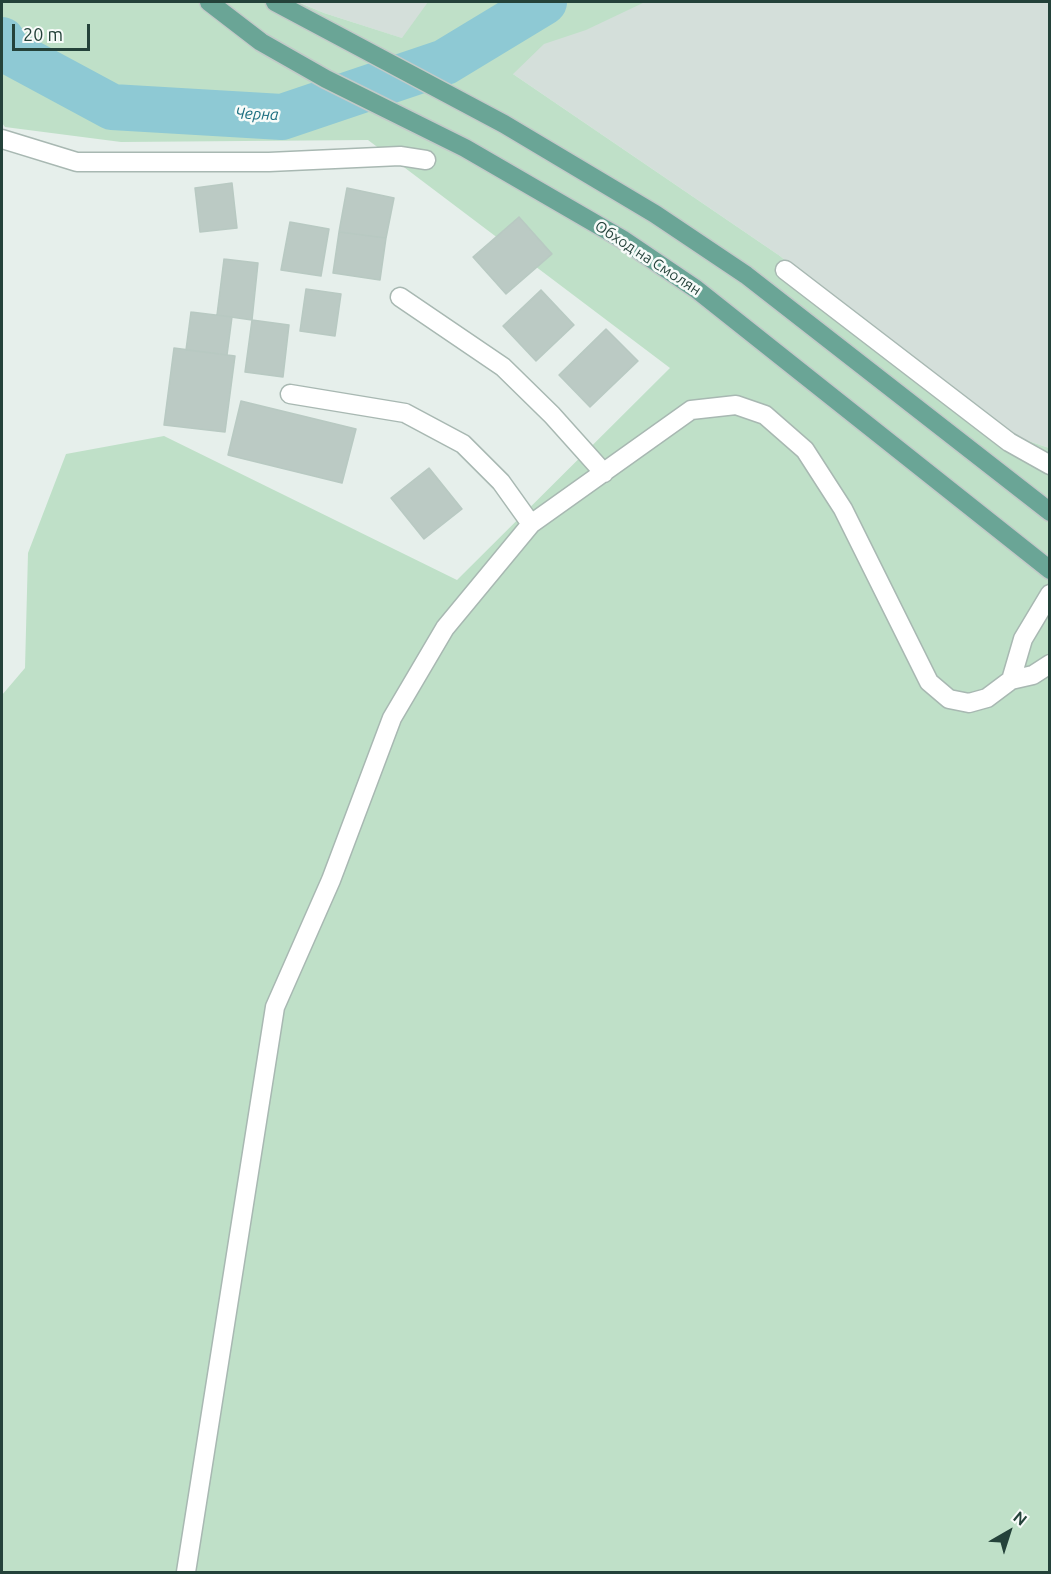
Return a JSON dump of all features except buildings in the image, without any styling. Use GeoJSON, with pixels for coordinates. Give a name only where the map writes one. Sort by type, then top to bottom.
{"type":"FeatureCollection","features":[{"type":"Feature","properties":{"kind":"main road","name":"Обход на Смолян"},"geometry":{"type":"LineString","coordinates":[[209,2],[261,42],[326,78],[465,148],[622,239],[696,289],[1050,570]]}},
{"type":"Feature","properties":{"kind":"main road"},"geometry":{"type":"LineString","coordinates":[[275,2],[504,124],[655,214],[746,275],[1050,512]]}},
{"type":"Feature","properties":{"kind":"street"},"geometry":{"type":"LineString","coordinates":[[2,139],[77,162],[269,162],[400,156],[426,160]]}},
{"type":"Feature","properties":{"kind":"street"},"geometry":{"type":"LineString","coordinates":[[785,270],[1009,442],[1050,465]]}},
{"type":"Feature","properties":{"kind":"street"},"geometry":{"type":"LineString","coordinates":[[400,297],[503,367],[552,415],[604,473]]}},
{"type":"Feature","properties":{"kind":"street"},"geometry":{"type":"LineString","coordinates":[[290,394],[405,413],[463,444],[501,483],[531,524]]}},
{"type":"Feature","properties":{"kind":"street"},"geometry":{"type":"LineString","coordinates":[[186,1572],[275,1007],[331,880],[392,718],[445,628],[531,524],[691,410],[736,405],[765,415],[805,450],[843,509],[929,682],[949,699],[969,703],[987,698],[1011,680],[1033,675],[1050,664]]}},
{"type":"Feature","properties":{"kind":"street"},"geometry":{"type":"LineString","coordinates":[[1011,680],[1023,639],[1050,594]]}},
{"type":"Feature","properties":{"kind":"shaded area"},"geometry":{"type":"Polygon","coordinates":[[[298,2],[1049,2],[1049,448],[978,424],[780,256],[513,74],[324,13],[298,2]]]}},
{"type":"Feature","properties":{"kind":"green space"},"geometry":{"type":"Polygon","coordinates":[[[2,2],[298,2],[324,13],[402,38],[428,2],[645,2],[586,30],[544,44],[513,74],[780,256],[978,424],[1049,448],[1049,1572],[2,1572],[2,695],[25,668],[28,553],[66,454],[164,436],[457,580],[670,368],[368,140],[121,142],[5,127],[2,123],[2,2]]]}},
{"type":"Feature","properties":{"kind":"waterway","name":"Черна"},"geometry":{"type":"LineString","coordinates":[[2,40],[8,51],[112,107],[282,117],[445,62],[544,2]]}}]}
